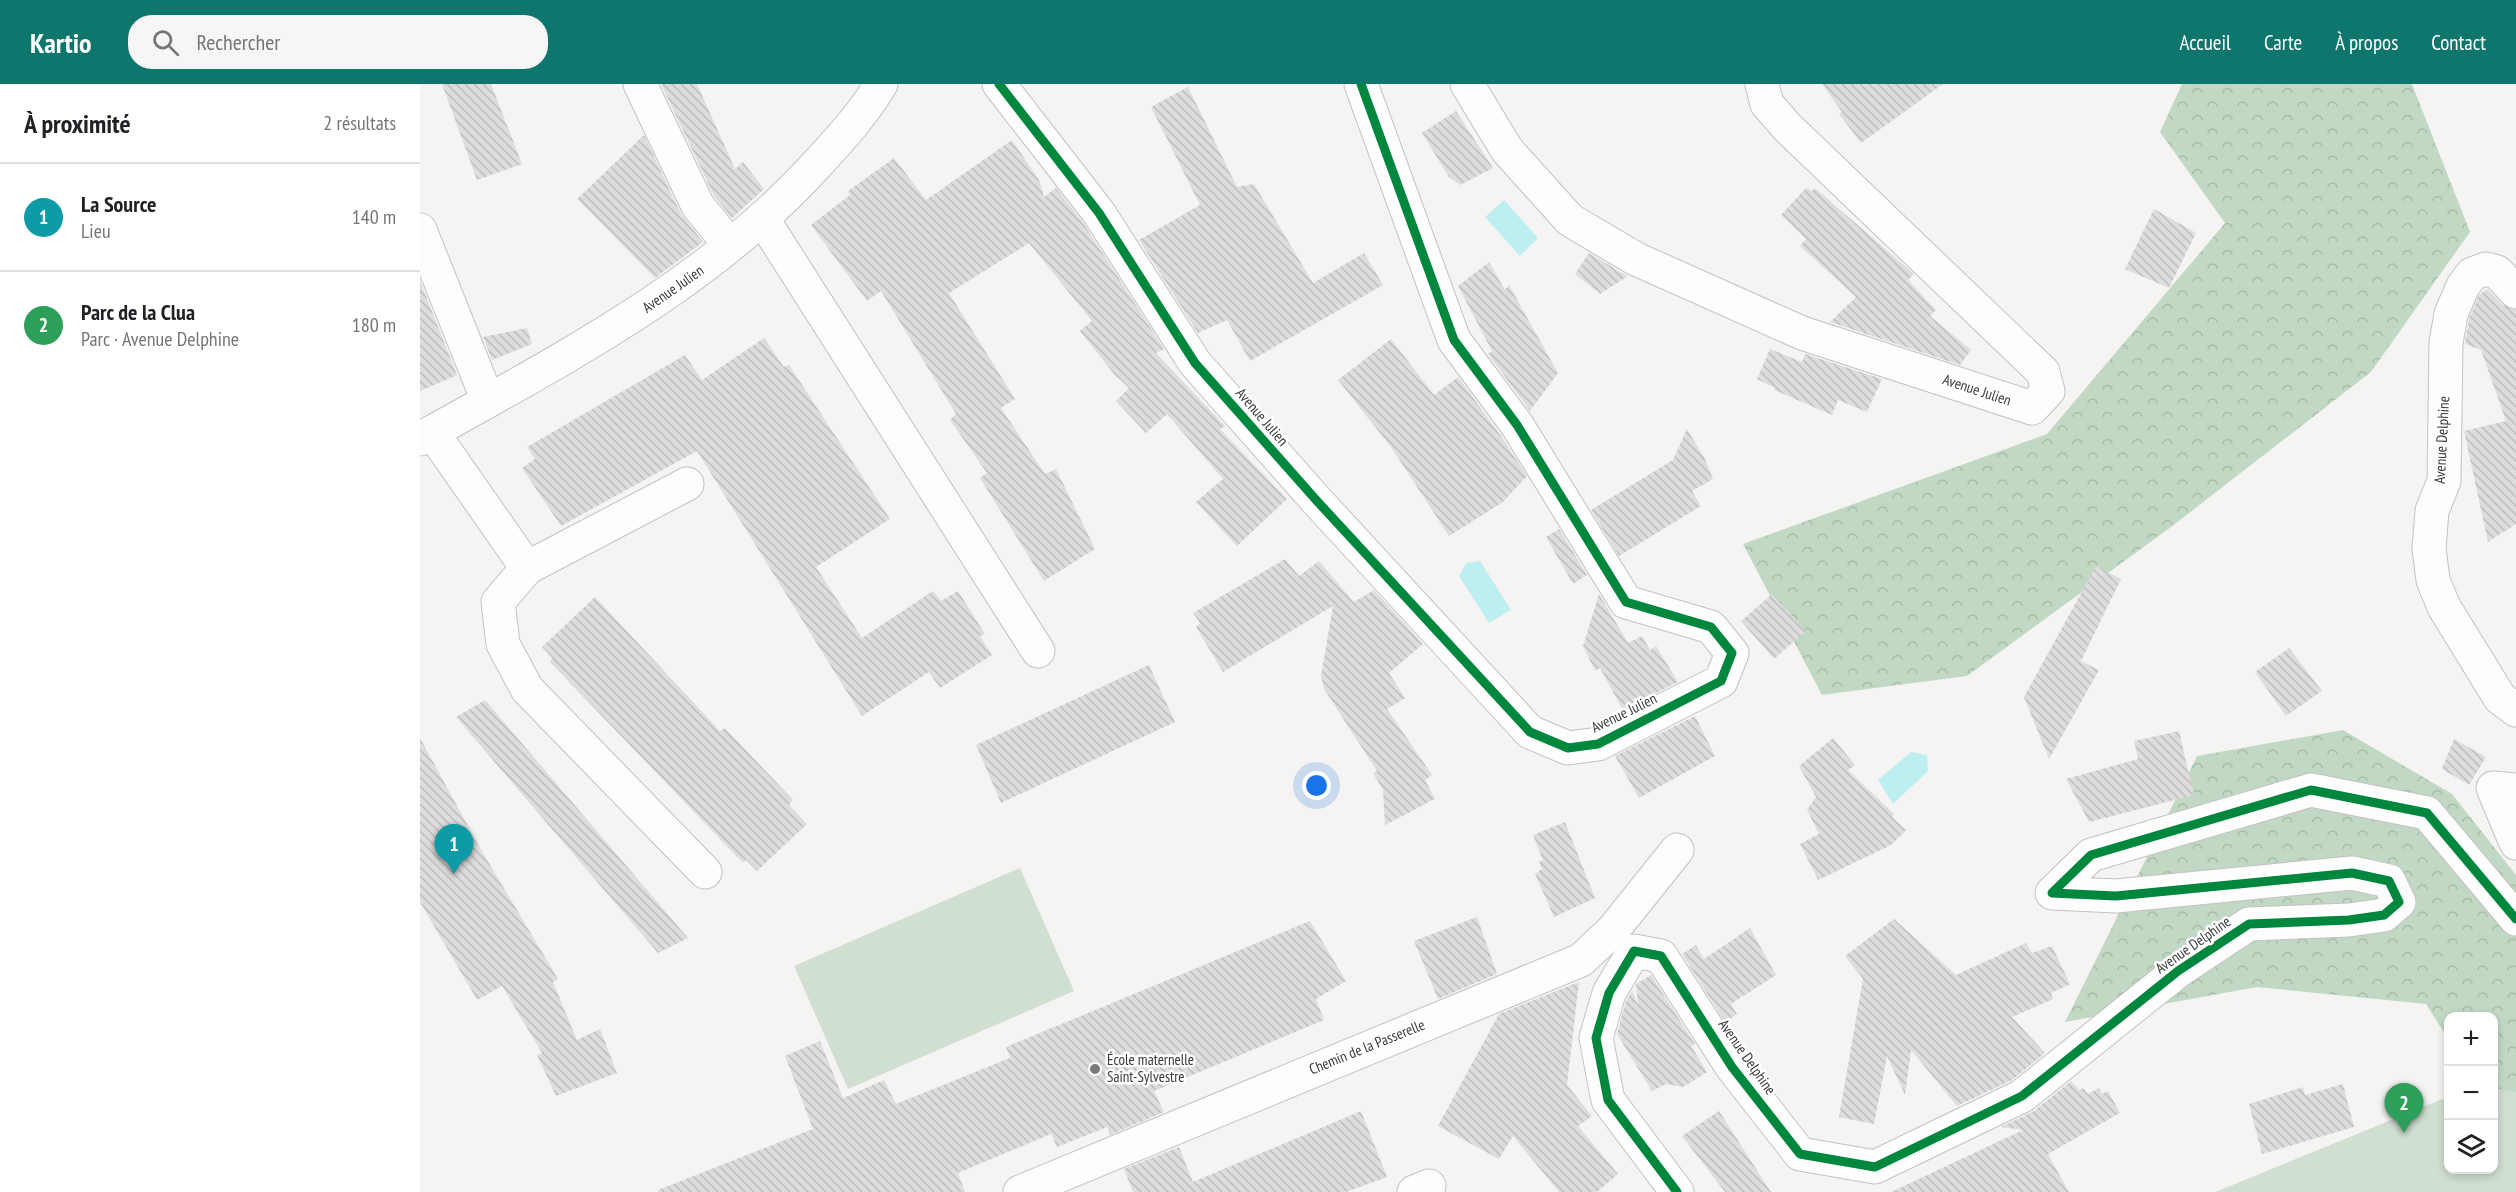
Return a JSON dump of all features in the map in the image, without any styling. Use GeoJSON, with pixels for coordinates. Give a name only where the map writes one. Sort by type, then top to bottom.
{"type":"FeatureCollection","features":[{"type":"Feature","properties":{"kind":"street"},"geometry":{"type":"LineString","coordinates":[[640,84],[698,206],[730,245]]}},
{"type":"Feature","properties":{"kind":"street","name":"Avenue Julien"},"geometry":{"type":"LineString","coordinates":[[426,436],[615,329],[706,266],[788,196],[864,113],[881,84]]}},
{"type":"Feature","properties":{"kind":"street","name":"Avenue Julien"},"geometry":{"type":"LineString","coordinates":[[999,84],[1099,213],[1195,363],[1317,501],[1530,732],[1568,748],[1598,744],[1722,681],[1732,653],[1711,627],[1626,602],[1517,425],[1454,340],[1361,84]]}},
{"type":"Feature","properties":{"kind":"street","name":"Avenue Julien"},"geometry":{"type":"LineString","coordinates":[[1467,84],[1507,150],[1570,220],[1636,259],[1802,333],[2032,408],[2048,391],[2043,372],[1788,128],[1767,104],[1762,84]]}},
{"type":"Feature","properties":{"kind":"street"},"geometry":{"type":"LineString","coordinates":[[762,218],[1038,651]]}},
{"type":"Feature","properties":{"kind":"street"},"geometry":{"type":"LineString","coordinates":[[420,230],[488,401]]}},
{"type":"Feature","properties":{"kind":"street","name":"Avenue Delphine"},"geometry":{"type":"LineString","coordinates":[[2516,292],[2497,272],[2486,269],[2472,274],[2463,286],[2451,314],[2446,343],[2444,481],[2432,511],[2429,548],[2433,580],[2444,607],[2500,698],[2516,710]]}},
{"type":"Feature","properties":{"kind":"street"},"geometry":{"type":"LineString","coordinates":[[426,436],[527,568]]}},
{"type":"Feature","properties":{"kind":"street"},"geometry":{"type":"LineString","coordinates":[[687,484],[527,568],[498,602],[503,644],[527,689],[705,872]]}},
{"type":"Feature","properties":{"kind":"street"},"geometry":{"type":"LineString","coordinates":[[2516,790],[2493,788],[2516,843]]}},
{"type":"Feature","properties":{"kind":"street","name":"Avenue Delphine"},"geometry":{"type":"LineString","coordinates":[[1677,1192],[1608,1100],[1596,1038],[1609,993],[1634,951],[1661,956],[1732,1067],[1800,1154],[1875,1167],[2022,1096],[2178,971],[2249,924],[2349,920],[2384,915],[2399,902],[2389,880],[2352,873],[2116,896],[2052,893],[2091,855],[2310,790],[2427,813],[2516,919]]}},
{"type":"Feature","properties":{"kind":"street","name":"Chemin de la Passerelle"},"geometry":{"type":"LineString","coordinates":[[1020,1192],[1581,960],[1613,930],[1677,850]]}},
{"type":"Feature","properties":{"kind":"green space"},"geometry":{"type":"Polygon","coordinates":[[[2182,84],[2412,84],[2470,232],[2371,372],[2171,527],[1967,676],[1822,695],[1743,544],[2047,434],[2225,223],[2160,132],[2182,84]]]}},
{"type":"Feature","properties":{"kind":"green space"},"geometry":{"type":"Polygon","coordinates":[[[2343,730],[2452,794],[2516,875],[2516,1192],[2216,1192],[2444,1099],[2444,1174],[2498,1174],[2498,1012],[2444,1012],[2444,1033],[2426,1004],[2257,987],[2065,1022],[2197,756],[2343,730]]]}},
{"type":"Feature","properties":{"kind":"green space"},"geometry":{"type":"Polygon","coordinates":[[[1020,868],[1074,991],[848,1089],[794,966],[1020,868]]]}},
{"type":"Feature","properties":{"kind":"green space"},"geometry":{"type":"Polygon","coordinates":[[[2498,1089],[2516,1092],[2516,1192],[2216,1192],[2444,1099],[2444,1174],[2498,1174],[2498,1089]]]}},
{"type":"Feature","properties":{"kind":"water"},"geometry":{"type":"Polygon","coordinates":[[[1504,200],[1538,238],[1520,256],[1485,217],[1504,200]]]}},
{"type":"Feature","properties":{"kind":"water"},"geometry":{"type":"Polygon","coordinates":[[[1480,561],[1511,610],[1489,623],[1459,576],[1466,563],[1480,561]]]}},
{"type":"Feature","properties":{"kind":"water"},"geometry":{"type":"Polygon","coordinates":[[[1911,752],[1927,755],[1928,771],[1893,804],[1878,780],[1911,752]]]}},
{"type":"Feature","properties":{"kind":"building"},"geometry":{"type":"Polygon","coordinates":[[[442,84],[491,84],[522,164],[477,180],[442,84]]]}},
{"type":"Feature","properties":{"kind":"building"},"geometry":{"type":"Polygon","coordinates":[[[661,84],[697,84],[735,169],[743,162],[764,189],[732,218],[714,196],[661,84]]]}},
{"type":"Feature","properties":{"kind":"building"},"geometry":{"type":"Polygon","coordinates":[[[1822,84],[1943,84],[1861,143],[1839,114],[1842,112],[1822,84]]]}},
{"type":"Feature","properties":{"kind":"building"},"geometry":{"type":"Polygon","coordinates":[[[1188,87],[1237,187],[1254,184],[1313,283],[1364,253],[1383,285],[1250,361],[1227,320],[1198,333],[1139,240],[1200,205],[1151,107],[1188,87]]]}},
{"type":"Feature","properties":{"kind":"building"},"geometry":{"type":"Polygon","coordinates":[[[1456,111],[1493,168],[1460,185],[1449,177],[1422,133],[1456,111]]]}},
{"type":"Feature","properties":{"kind":"building"},"geometry":{"type":"Polygon","coordinates":[[[644,135],[681,214],[703,242],[655,278],[577,199],[644,135]]]}},
{"type":"Feature","properties":{"kind":"building"},"geometry":{"type":"Polygon","coordinates":[[[1012,140],[1039,180],[1044,197],[1056,188],[1084,224],[1164,349],[1156,353],[1225,426],[1220,429],[1287,499],[1237,546],[1196,502],[1223,479],[1167,414],[1146,433],[1116,401],[1129,388],[1114,374],[1080,331],[1092,321],[1029,243],[949,293],[1015,399],[1001,408],[1045,474],[1056,469],[1095,549],[1044,581],[980,478],[987,473],[950,420],[956,414],[881,291],[867,301],[811,225],[850,195],[848,191],[894,158],[926,200],[1012,140]]]}},
{"type":"Feature","properties":{"kind":"building"},"geometry":{"type":"Polygon","coordinates":[[[1806,188],[1812,191],[1815,188],[1914,274],[1908,280],[1936,310],[1930,316],[1971,350],[1960,365],[1830,322],[1856,297],[1800,246],[1806,239],[1781,215],[1806,188]]]}},
{"type":"Feature","properties":{"kind":"building"},"geometry":{"type":"Polygon","coordinates":[[[2154,209],[2196,233],[2169,288],[2125,269],[2154,209]]]}},
{"type":"Feature","properties":{"kind":"building"},"geometry":{"type":"Polygon","coordinates":[[[1589,253],[1628,276],[1600,294],[1575,274],[1589,253]]]}},
{"type":"Feature","properties":{"kind":"building"},"geometry":{"type":"Polygon","coordinates":[[[1489,262],[1505,290],[1509,285],[1558,373],[1530,411],[1488,354],[1492,351],[1458,286],[1489,262]]]}},
{"type":"Feature","properties":{"kind":"building"},"geometry":{"type":"Polygon","coordinates":[[[420,281],[457,375],[420,391],[420,281]]]}},
{"type":"Feature","properties":{"kind":"building"},"geometry":{"type":"Polygon","coordinates":[[[2487,289],[2503,305],[2516,310],[2516,524],[2488,542],[2464,431],[2506,421],[2481,350],[2465,344],[2469,319],[2479,295],[2487,289]]]}},
{"type":"Feature","properties":{"kind":"building"},"geometry":{"type":"Polygon","coordinates":[[[527,328],[532,344],[492,360],[483,337],[527,328]]]}},
{"type":"Feature","properties":{"kind":"building"},"geometry":{"type":"Polygon","coordinates":[[[764,338],[784,367],[789,365],[890,519],[816,567],[862,638],[933,591],[941,601],[958,591],[985,634],[980,636],[992,655],[940,688],[929,672],[862,716],[697,451],[561,526],[522,468],[535,459],[527,447],[685,355],[702,380],[764,338]]]}},
{"type":"Feature","properties":{"kind":"building"},"geometry":{"type":"Polygon","coordinates":[[[1391,339],[1434,395],[1458,377],[1527,476],[1503,502],[1449,536],[1391,447],[1338,380],[1391,339]]]}},
{"type":"Feature","properties":{"kind":"building"},"geometry":{"type":"Polygon","coordinates":[[[1770,349],[1802,362],[1805,354],[1882,379],[1867,412],[1838,400],[1832,415],[1774,390],[1775,388],[1757,379],[1770,349]]]}},
{"type":"Feature","properties":{"kind":"building"},"geometry":{"type":"Polygon","coordinates":[[[1687,429],[1705,459],[1713,479],[1692,491],[1701,506],[1619,556],[1591,510],[1673,460],[1687,429]]]}},
{"type":"Feature","properties":{"kind":"building"},"geometry":{"type":"Polygon","coordinates":[[[1559,529],[1587,575],[1573,584],[1546,537],[1559,529]]]}},
{"type":"Feature","properties":{"kind":"building"},"geometry":{"type":"Polygon","coordinates":[[[1285,559],[1299,576],[1319,561],[1354,602],[1374,590],[1423,644],[1389,673],[1405,698],[1387,709],[1432,775],[1425,780],[1435,799],[1385,825],[1383,790],[1373,773],[1377,771],[1324,689],[1321,676],[1333,606],[1223,672],[1196,627],[1200,623],[1193,613],[1285,559]]]}},
{"type":"Feature","properties":{"kind":"building"},"geometry":{"type":"Polygon","coordinates":[[[2096,566],[2121,579],[2081,661],[2099,670],[2049,759],[2024,697],[2096,566]]]}},
{"type":"Feature","properties":{"kind":"building"},"geometry":{"type":"Polygon","coordinates":[[[1599,594],[1628,643],[1642,636],[1650,650],[1656,646],[1678,682],[1623,710],[1600,668],[1595,671],[1583,646],[1599,594]]]}},
{"type":"Feature","properties":{"kind":"building"},"geometry":{"type":"Polygon","coordinates":[[[1772,594],[1806,631],[1774,659],[1741,621],[1772,594]]]}},
{"type":"Feature","properties":{"kind":"building"},"geometry":{"type":"Polygon","coordinates":[[[595,597],[720,731],[725,728],[793,800],[789,805],[807,824],[757,871],[746,860],[743,863],[550,662],[552,658],[542,647],[595,597]]]}},
{"type":"Feature","properties":{"kind":"building"},"geometry":{"type":"Polygon","coordinates":[[[2289,648],[2322,691],[2286,716],[2255,672],[2289,648]]]}},
{"type":"Feature","properties":{"kind":"building"},"geometry":{"type":"Polygon","coordinates":[[[1149,665],[1175,722],[1001,803],[976,745],[1149,665]]]}},
{"type":"Feature","properties":{"kind":"building"},"geometry":{"type":"Polygon","coordinates":[[[485,700],[688,938],[658,953],[456,717],[485,700]]]}},
{"type":"Feature","properties":{"kind":"building"},"geometry":{"type":"Polygon","coordinates":[[[1695,716],[1715,756],[1639,798],[1615,756],[1695,716]]]}},
{"type":"Feature","properties":{"kind":"building"},"geometry":{"type":"Polygon","coordinates":[[[2179,731],[2194,795],[2089,822],[2066,779],[2138,759],[2134,741],[2179,731]]]}},
{"type":"Feature","properties":{"kind":"building"},"geometry":{"type":"Polygon","coordinates":[[[420,738],[480,848],[558,979],[553,982],[577,1040],[600,1029],[617,1073],[556,1096],[537,1055],[542,1053],[502,986],[477,1000],[420,902],[420,738]]]}},
{"type":"Feature","properties":{"kind":"building"},"geometry":{"type":"Polygon","coordinates":[[[1833,738],[1855,765],[1848,770],[1894,814],[1892,817],[1906,830],[1891,845],[1818,880],[1800,844],[1819,834],[1807,810],[1816,797],[1799,766],[1833,738]]]}},
{"type":"Feature","properties":{"kind":"building"},"geometry":{"type":"Polygon","coordinates":[[[2454,739],[2486,757],[2469,785],[2442,769],[2454,739]]]}},
{"type":"Feature","properties":{"kind":"building"},"geometry":{"type":"Polygon","coordinates":[[[1565,822],[1595,898],[1554,917],[1535,874],[1542,869],[1539,862],[1543,860],[1533,835],[1565,822]]]}},
{"type":"Feature","properties":{"kind":"building"},"geometry":{"type":"Polygon","coordinates":[[[1477,917],[1497,974],[1438,999],[1414,941],[1477,917]]]}},
{"type":"Feature","properties":{"kind":"building"},"geometry":{"type":"Polygon","coordinates":[[[1894,919],[1956,975],[2026,943],[2032,953],[2052,946],[2070,984],[2051,993],[2053,999],[2012,1017],[2045,1053],[2012,1080],[1957,1106],[1911,1050],[1905,1095],[1887,1056],[1874,1124],[1839,1117],[1863,979],[1845,956],[1894,919]]]}},
{"type":"Feature","properties":{"kind":"building","name":"École maternelle Saint-Sylvestre"},"geometry":{"type":"Polygon","coordinates":[[[1310,921],[1346,981],[1316,999],[1324,1020],[1154,1091],[1164,1112],[1110,1135],[1107,1127],[1057,1147],[1051,1134],[958,1173],[965,1192],[658,1192],[658,1190],[813,1129],[785,1056],[820,1041],[843,1098],[884,1080],[896,1104],[1010,1058],[1006,1047],[1310,921]]]}},
{"type":"Feature","properties":{"kind":"building"},"geometry":{"type":"Polygon","coordinates":[[[1750,928],[1776,975],[1731,1004],[1737,1014],[1725,1022],[1682,954],[1696,945],[1704,959],[1750,928]]]}},
{"type":"Feature","properties":{"kind":"building"},"geometry":{"type":"Polygon","coordinates":[[[1651,975],[1695,1044],[1691,1046],[1707,1072],[1683,1087],[1666,1084],[1652,1091],[1617,1034],[1626,1001],[1632,991],[1638,1005],[1636,984],[1651,975]]]}},
{"type":"Feature","properties":{"kind":"building"},"geometry":{"type":"Polygon","coordinates":[[[1579,982],[1567,1085],[1592,1116],[1578,1126],[1618,1174],[1597,1192],[1559,1192],[1513,1136],[1499,1159],[1438,1126],[1499,1014],[1579,982]]]}},
{"type":"Feature","properties":{"kind":"building"},"geometry":{"type":"Polygon","coordinates":[[[2071,1081],[2079,1090],[2083,1088],[2088,1094],[2099,1088],[2102,1094],[2108,1091],[2120,1113],[2048,1154],[2069,1192],[1891,1192],[2023,1130],[2001,1127],[2034,1111],[2071,1081]]]}},
{"type":"Feature","properties":{"kind":"building"},"geometry":{"type":"Polygon","coordinates":[[[2343,1084],[2354,1127],[2262,1154],[2249,1104],[2303,1087],[2305,1095],[2343,1084]]]}},
{"type":"Feature","properties":{"kind":"building"},"geometry":{"type":"Polygon","coordinates":[[[1361,1111],[1387,1177],[1346,1192],[1133,1192],[1124,1169],[1179,1147],[1193,1182],[1361,1111]]]}},
{"type":"Feature","properties":{"kind":"building"},"geometry":{"type":"Polygon","coordinates":[[[1719,1111],[1771,1192],[1725,1192],[1682,1136],[1719,1111]]]}},
{"type":"Feature","properties":{"kind":"cycle path"},"geometry":{"type":"LineString","coordinates":[[999,84],[1099,213],[1195,363],[1317,501],[1530,732],[1568,748],[1598,744],[1721,681],[1732,653],[1711,627],[1626,602],[1517,425],[1454,340],[1361,84]]}},
{"type":"Feature","properties":{"kind":"cycle path"},"geometry":{"type":"LineString","coordinates":[[1677,1192],[1608,1100],[1596,1038],[1609,993],[1634,951],[1661,956],[1732,1067],[1800,1154],[1875,1167],[2022,1096],[2178,971],[2249,924],[2349,920],[2384,915],[2399,902],[2389,881],[2352,873],[2116,896],[2052,893],[2091,855],[2311,790],[2427,813],[2516,919]]}},
{"type":"Feature","properties":{"kind":"place","name":"La Source"},"geometry":{"type":"Point","coordinates":[454,874]}},
{"type":"Feature","properties":{"kind":"place","name":"École maternelle Saint-Sylvestre"},"geometry":{"type":"Point","coordinates":[1095,1069]}},
{"type":"Feature","properties":{"kind":"place","name":"Parc de la Clua"},"geometry":{"type":"Point","coordinates":[2404,1133]}}]}
